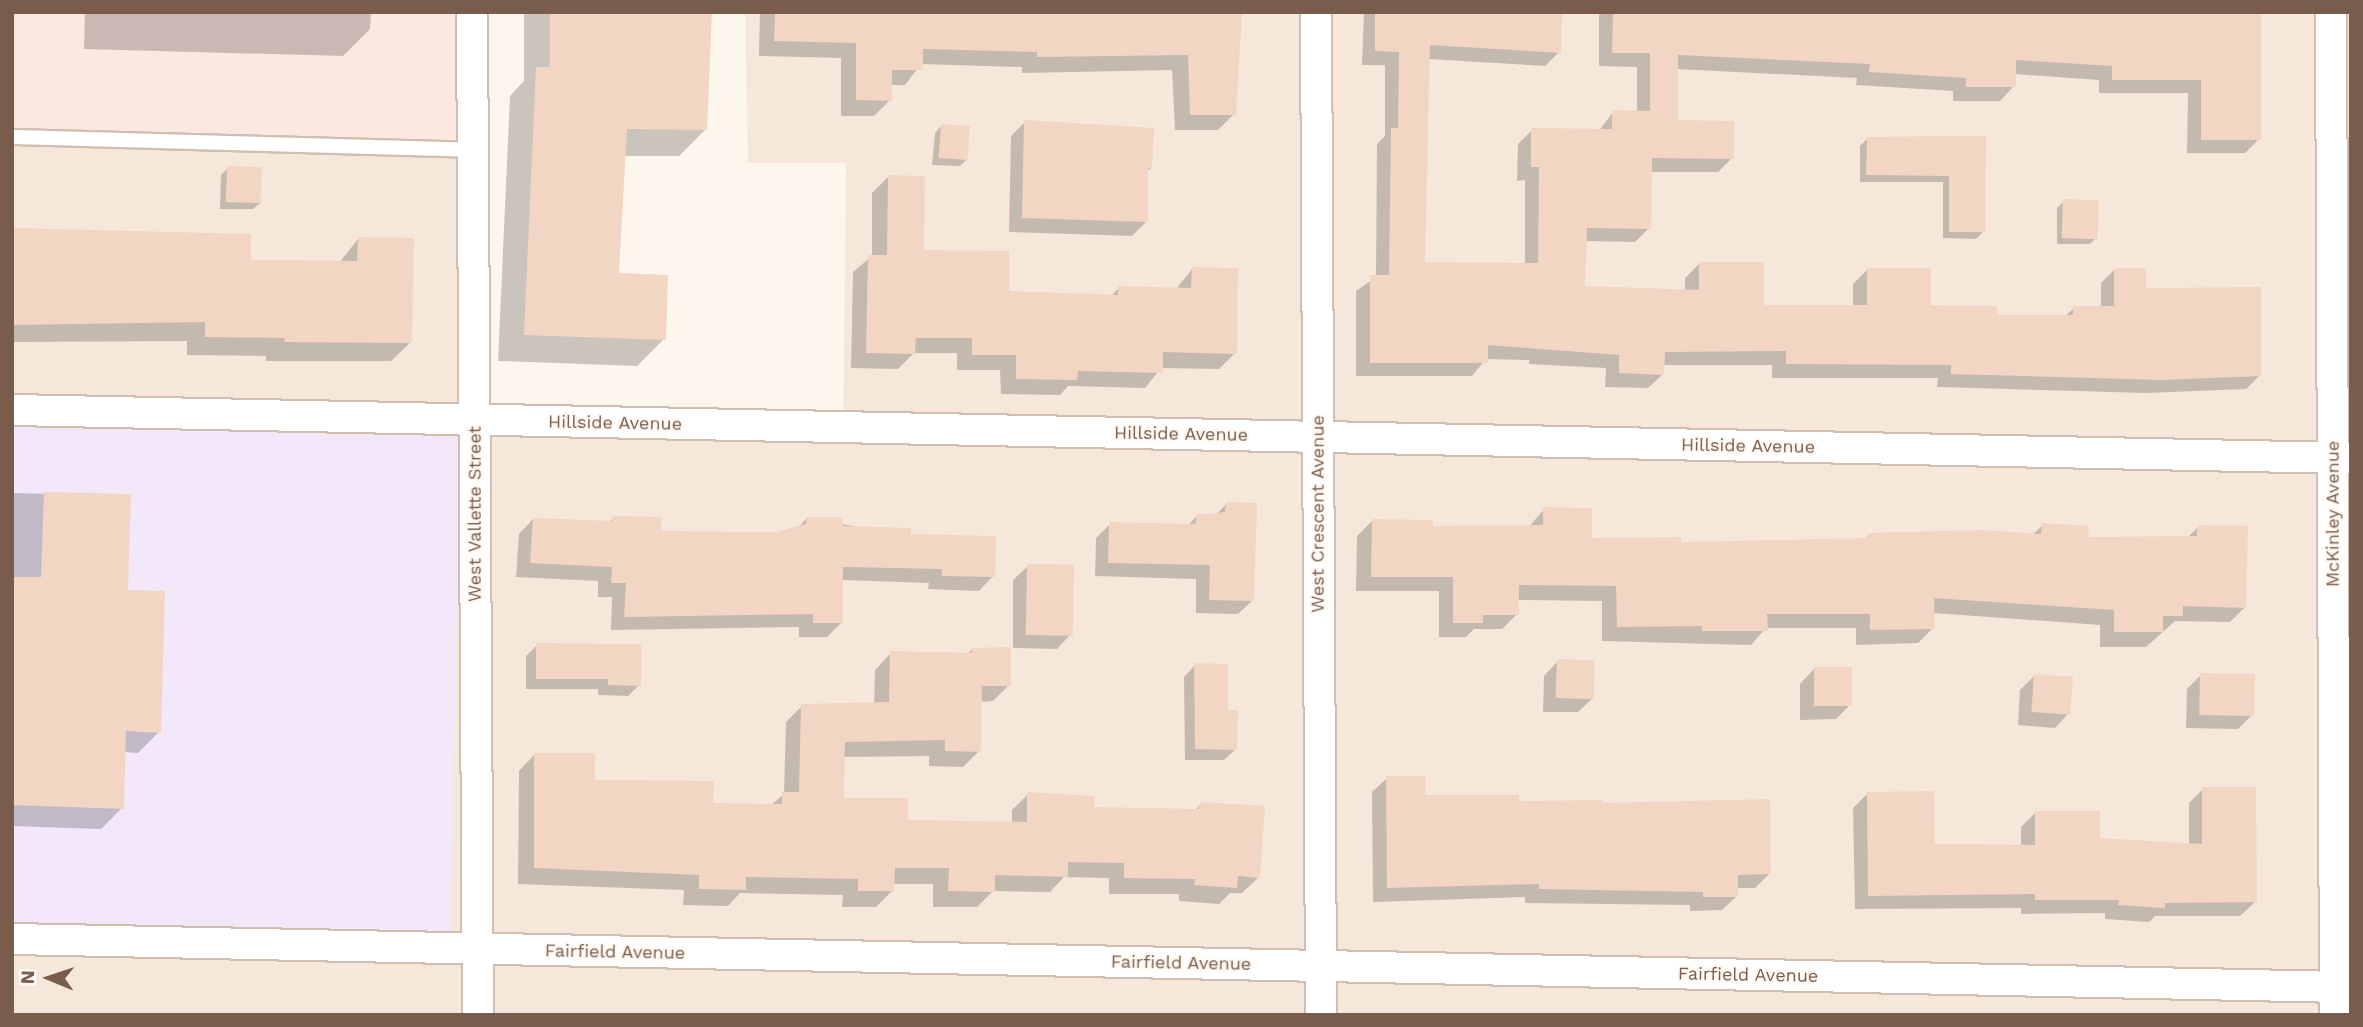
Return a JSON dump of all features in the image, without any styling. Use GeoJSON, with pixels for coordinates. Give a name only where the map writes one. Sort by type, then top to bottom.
{"type":"FeatureCollection","features":[{"type":"Feature","properties":{"kind":"street","name":"West Vallette Street"},"geometry":{"type":"LineString","coordinates":[[472,12],[478,1015]]}},
{"type":"Feature","properties":{"kind":"street","name":"West Crescent Avenue"},"geometry":{"type":"LineString","coordinates":[[1315,12],[1321,1015]]}},
{"type":"Feature","properties":{"kind":"street","name":"McKinley Avenue"},"geometry":{"type":"LineString","coordinates":[[2330,12],[2342,457],[2340,996]]}},
{"type":"Feature","properties":{"kind":"street","name":"Hillside Avenue"},"geometry":{"type":"LineString","coordinates":[[12,410],[2342,457]]}},
{"type":"Feature","properties":{"kind":"street","name":"Fairfield Avenue"},"geometry":{"type":"LineString","coordinates":[[12,939],[1320,966],[2340,996]]}},
{"type":"Feature","properties":{"kind":"lane"},"geometry":{"type":"LineString","coordinates":[[12,137],[473,150]]}},
{"type":"Feature","properties":{"kind":"shaded area"},"geometry":{"type":"Polygon","coordinates":[[[12,12],[461,12],[461,143],[12,143],[12,12]]]}},
{"type":"Feature","properties":{"kind":"shaded area"},"geometry":{"type":"Polygon","coordinates":[[[745,12],[2351,12],[2351,1015],[12,1015],[12,143],[459,158],[460,434],[843,443],[846,163],[748,163],[745,12]]]}},
{"type":"Feature","properties":{"kind":"shaded area"},"geometry":{"type":"Polygon","coordinates":[[[12,424],[460,432],[451,933],[12,925],[12,424]]]}},
{"type":"Feature","properties":{"kind":"building"},"geometry":{"type":"Polygon","coordinates":[[[550,12],[712,12],[707,130],[627,129],[619,273],[668,275],[666,340],[524,335],[536,67],[550,67],[550,12]]]}},
{"type":"Feature","properties":{"kind":"building"},"geometry":{"type":"Polygon","coordinates":[[[775,12],[1242,12],[1236,115],[1190,115],[1188,55],[1037,57],[1037,52],[923,49],[923,70],[892,70],[892,101],[856,100],[856,43],[774,41],[775,12]]]}},
{"type":"Feature","properties":{"kind":"building"},"geometry":{"type":"Polygon","coordinates":[[[1375,12],[1562,12],[1561,53],[1430,45],[1425,262],[1538,263],[1539,167],[1531,167],[1531,128],[1612,129],[1612,110],[1650,111],[1650,53],[1612,53],[1613,12],[2261,12],[2261,140],[2201,140],[2201,80],[2112,80],[2112,66],[2016,60],[2016,87],[1966,87],[1966,78],[1869,72],[1870,64],[1678,55],[1678,120],[1734,121],[1734,159],[1652,158],[1651,229],[1587,228],[1585,286],[1699,290],[1699,262],[1764,262],[1764,305],[1867,305],[1867,268],[1931,268],[1931,305],[1997,306],[1997,315],[2073,315],[2073,306],[2114,306],[2114,268],[2146,268],[2146,288],[2261,287],[2261,376],[2161,380],[1951,374],[1951,365],[1786,364],[1786,351],[1665,352],[1664,375],[1619,373],[1619,355],[1488,345],[1488,363],[1370,363],[1370,275],[1389,275],[1391,128],[1398,128],[1399,52],[1375,51],[1375,12]]]}},
{"type":"Feature","properties":{"kind":"building"},"geometry":{"type":"Polygon","coordinates":[[[1024,120],[1154,128],[1152,168],[1148,168],[1148,222],[1022,218],[1024,120]]]}},
{"type":"Feature","properties":{"kind":"building"},"geometry":{"type":"Polygon","coordinates":[[[941,124],[970,126],[968,160],[939,158],[941,124]]]}},
{"type":"Feature","properties":{"kind":"building"},"geometry":{"type":"Polygon","coordinates":[[[1986,136],[1985,232],[1949,232],[1949,176],[1866,175],[1867,137],[1986,136]]]}},
{"type":"Feature","properties":{"kind":"building"},"geometry":{"type":"Polygon","coordinates":[[[227,166],[262,167],[261,203],[226,202],[227,166]]]}},
{"type":"Feature","properties":{"kind":"building"},"geometry":{"type":"Polygon","coordinates":[[[888,175],[925,176],[924,250],[1009,251],[1009,291],[1118,295],[1118,286],[1191,288],[1192,267],[1238,268],[1237,354],[1163,352],[1163,373],[1078,371],[1077,380],[1016,379],[1016,355],[972,355],[972,338],[916,338],[915,354],[866,353],[868,255],[887,255],[888,175]]]}},
{"type":"Feature","properties":{"kind":"building"},"geometry":{"type":"Polygon","coordinates":[[[2063,199],[2099,200],[2098,239],[2062,238],[2063,199]]]}},
{"type":"Feature","properties":{"kind":"building"},"geometry":{"type":"Polygon","coordinates":[[[12,228],[251,234],[251,260],[357,261],[358,237],[414,238],[412,343],[284,342],[285,338],[205,337],[205,322],[12,325],[12,228]]]}},
{"type":"Feature","properties":{"kind":"building"},"geometry":{"type":"Polygon","coordinates":[[[44,492],[131,494],[128,590],[165,591],[161,733],[126,731],[124,809],[12,805],[12,577],[41,577],[44,492]]]}},
{"type":"Feature","properties":{"kind":"building"},"geometry":{"type":"Polygon","coordinates":[[[1226,502],[1257,503],[1254,601],[1209,600],[1210,565],[1108,563],[1109,522],[1196,524],[1196,515],[1225,512],[1226,502]]]}},
{"type":"Feature","properties":{"kind":"building"},"geometry":{"type":"Polygon","coordinates":[[[1543,507],[1592,508],[1592,538],[1681,537],[1681,542],[1868,538],[1868,533],[1983,530],[2041,534],[2042,523],[2089,526],[2088,537],[2197,536],[2197,525],[2248,526],[2246,608],[2183,606],[2183,616],[2163,616],[2163,632],[2114,632],[2114,610],[1934,598],[1935,629],[1870,630],[1870,614],[1767,614],[1768,631],[1702,631],[1702,626],[1617,627],[1616,586],[1519,585],[1519,615],[1483,615],[1483,623],[1453,623],[1453,577],[1371,577],[1372,519],[1433,520],[1433,526],[1543,525],[1543,507]]]}},
{"type":"Feature","properties":{"kind":"building"},"geometry":{"type":"Polygon","coordinates":[[[612,516],[661,517],[661,531],[776,532],[806,524],[807,517],[843,517],[843,526],[911,528],[911,534],[996,536],[995,577],[942,576],[942,569],[843,567],[843,623],[813,623],[813,614],[624,617],[626,583],[611,583],[612,567],[530,563],[533,518],[612,521],[612,516]]]}},
{"type":"Feature","properties":{"kind":"building"},"geometry":{"type":"Polygon","coordinates":[[[1027,564],[1074,565],[1073,636],[1026,635],[1027,564]]]}},
{"type":"Feature","properties":{"kind":"building"},"geometry":{"type":"Polygon","coordinates":[[[536,643],[641,644],[641,686],[608,685],[608,679],[536,679],[536,643]]]}},
{"type":"Feature","properties":{"kind":"building"},"geometry":{"type":"Polygon","coordinates":[[[1011,647],[1011,686],[982,686],[981,752],[945,751],[945,740],[845,742],[844,798],[908,798],[908,820],[1027,822],[1027,792],[1095,796],[1094,807],[1199,809],[1200,802],[1265,806],[1260,878],[1238,876],[1237,888],[1194,885],[1195,879],[1124,878],[1124,863],[1068,862],[1068,877],[995,875],[995,892],[948,891],[949,868],[895,868],[894,891],[858,891],[858,879],[746,877],[746,890],[699,889],[699,875],[534,868],[534,753],[595,753],[595,780],[714,781],[713,803],[782,804],[782,792],[799,792],[801,704],[889,702],[890,651],[972,653],[972,648],[1011,647]]]}},
{"type":"Feature","properties":{"kind":"building"},"geometry":{"type":"Polygon","coordinates":[[[1557,659],[1595,660],[1594,699],[1556,698],[1557,659]]]}},
{"type":"Feature","properties":{"kind":"building"},"geometry":{"type":"Polygon","coordinates":[[[1194,663],[1228,664],[1228,710],[1238,710],[1237,750],[1195,749],[1194,663]]]}},
{"type":"Feature","properties":{"kind":"building"},"geometry":{"type":"Polygon","coordinates":[[[1814,667],[1852,667],[1852,706],[1814,706],[1814,667]]]}},
{"type":"Feature","properties":{"kind":"building"},"geometry":{"type":"Polygon","coordinates":[[[2200,673],[2255,674],[2254,716],[2199,715],[2200,673]]]}},
{"type":"Feature","properties":{"kind":"building"},"geometry":{"type":"Polygon","coordinates":[[[2034,674],[2073,677],[2070,715],[2031,712],[2034,674]]]}},
{"type":"Feature","properties":{"kind":"building"},"geometry":{"type":"Polygon","coordinates":[[[1386,776],[1425,776],[1425,795],[1519,795],[1519,801],[1603,800],[1603,803],[1770,799],[1771,874],[1738,875],[1738,897],[1703,897],[1703,892],[1539,889],[1539,884],[1387,888],[1386,776]]]}},
{"type":"Feature","properties":{"kind":"building"},"geometry":{"type":"Polygon","coordinates":[[[2202,787],[2256,787],[2257,902],[2165,903],[2165,908],[2118,905],[2119,900],[2035,900],[2035,894],[1868,896],[1867,792],[1934,791],[1935,844],[2035,845],[2035,811],[2100,811],[2100,838],[2202,844],[2202,787]]]}}]}
